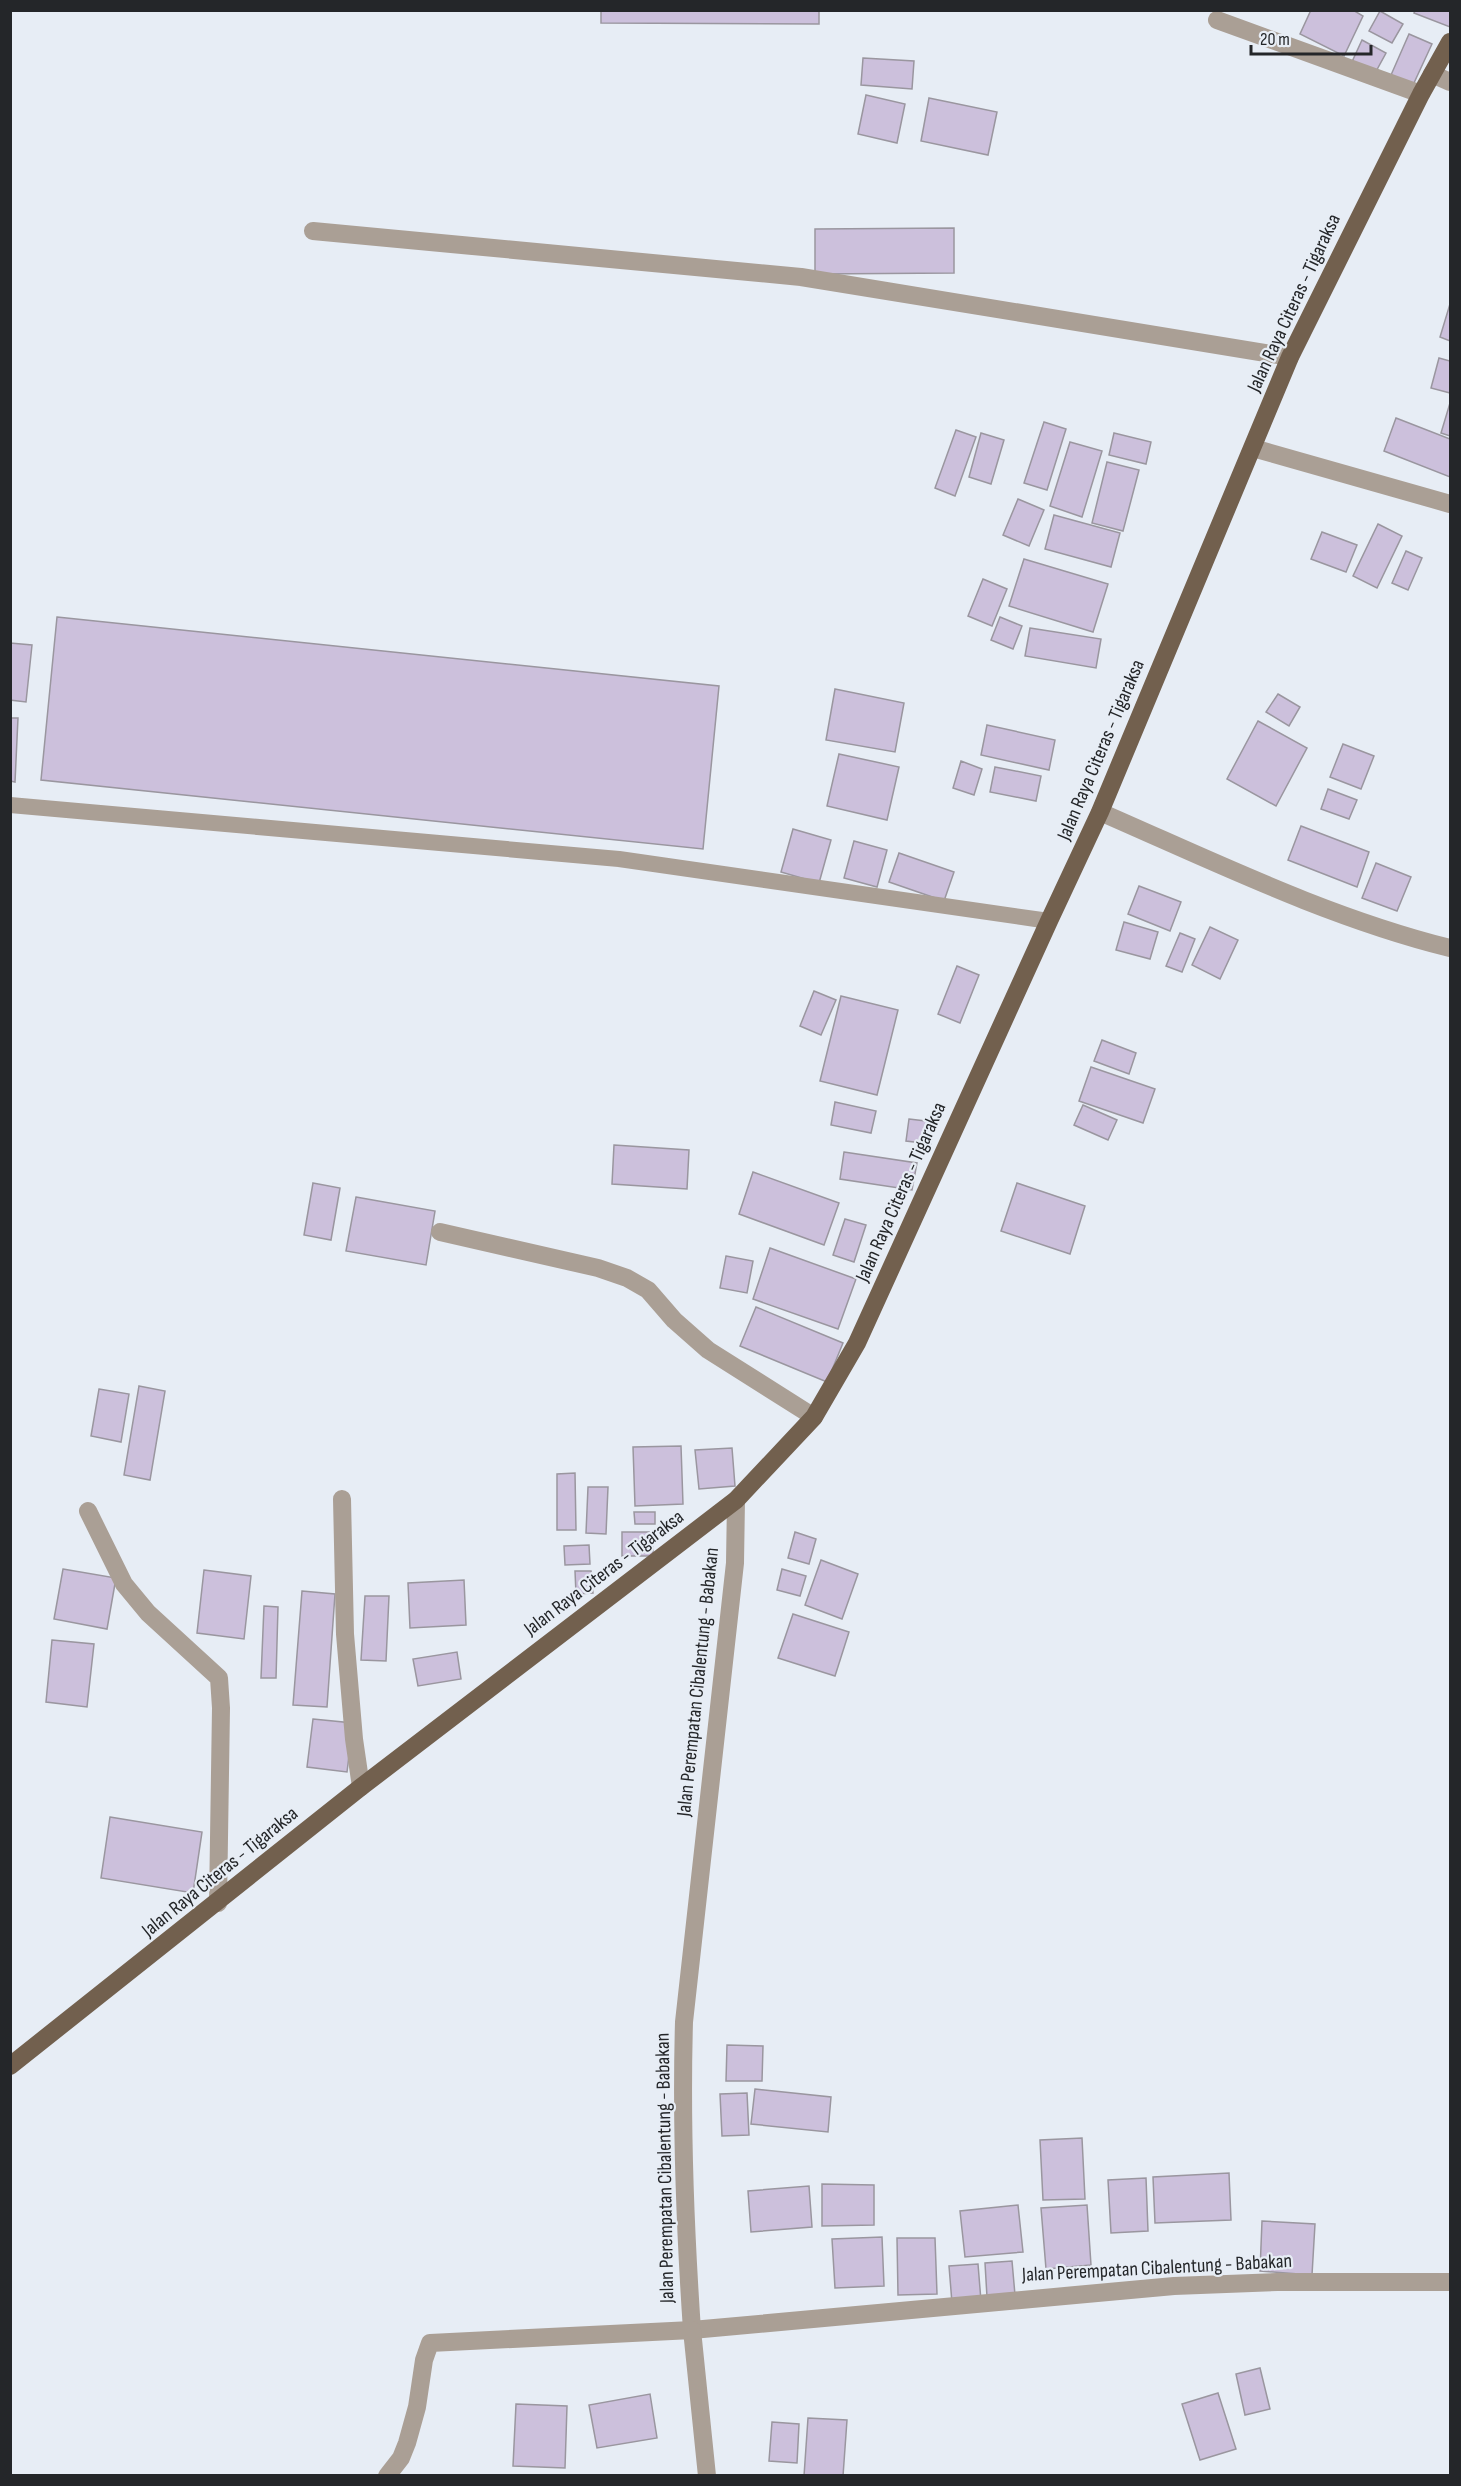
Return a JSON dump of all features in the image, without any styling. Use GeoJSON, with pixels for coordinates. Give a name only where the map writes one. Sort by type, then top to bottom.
{"type":"FeatureCollection","features":[{"type":"Feature","properties":{"kind":"main road","name":"Jalan Raya Citeras - Tigaraksa"},"geometry":{"type":"LineString","coordinates":[[10,2067],[361,1787],[736,1500],[814,1417],[857,1343],[1048,921],[1100,812],[1290,357],[1421,94],[1450,42]]}},
{"type":"Feature","properties":{"kind":"street"},"geometry":{"type":"LineString","coordinates":[[1217,20],[1421,94]]}},
{"type":"Feature","properties":{"kind":"street"},"geometry":{"type":"LineString","coordinates":[[1432,74],[1450,82]]}},
{"type":"Feature","properties":{"kind":"street"},"geometry":{"type":"LineString","coordinates":[[313,231],[801,277],[1290,357]]}},
{"type":"Feature","properties":{"kind":"street"},"geometry":{"type":"LineString","coordinates":[[1253,448],[1450,504]]}},
{"type":"Feature","properties":{"kind":"street"},"geometry":{"type":"LineString","coordinates":[[1100,812],[1322,908],[1411,939],[1450,948]]}},
{"type":"Feature","properties":{"kind":"street"},"geometry":{"type":"LineString","coordinates":[[440,1232],[598,1268],[627,1278],[648,1290],[674,1320],[708,1350],[814,1417]]}},
{"type":"Feature","properties":{"kind":"street"},"geometry":{"type":"LineString","coordinates":[[342,1499],[345,1634],[354,1739],[361,1787]]}},
{"type":"Feature","properties":{"kind":"street","name":"Jalan Perempatan Cibalentung - Babakan"},"geometry":{"type":"LineString","coordinates":[[736,1500],[735,1563],[684,2022],[682,2098],[684,2213],[692,2330],[1174,2286],[1277,2282],[1450,2282]]}},
{"type":"Feature","properties":{"kind":"street"},"geometry":{"type":"LineString","coordinates":[[88,1511],[124,1584],[148,1613],[219,1678],[221,1708],[218,1903]]}},
{"type":"Feature","properties":{"kind":"street"},"geometry":{"type":"LineString","coordinates":[[387,2475],[401,2458],[407,2443],[417,2407],[424,2360],[430,2343],[692,2330],[707,2475]]}},
{"type":"Feature","properties":{"kind":"lane"},"geometry":{"type":"LineString","coordinates":[[10,805],[619,859],[1048,921]]}},
{"type":"Feature","properties":{"kind":"building"},"geometry":{"type":"Polygon","coordinates":[[[601,10],[819,10],[819,24],[601,23],[601,10]]]}},
{"type":"Feature","properties":{"kind":"building"},"geometry":{"type":"Polygon","coordinates":[[[1311,10],[1353,10],[1363,16],[1344,56],[1300,34],[1311,10]]]}},
{"type":"Feature","properties":{"kind":"building"},"geometry":{"type":"Polygon","coordinates":[[[1415,10],[1450,10],[1450,27],[1414,13],[1415,10]]]}},
{"type":"Feature","properties":{"kind":"building"},"geometry":{"type":"Polygon","coordinates":[[[1380,11],[1403,24],[1392,43],[1369,31],[1380,11]]]}},
{"type":"Feature","properties":{"kind":"building"},"geometry":{"type":"Polygon","coordinates":[[[1409,34],[1432,44],[1413,85],[1391,75],[1409,34]]]}},
{"type":"Feature","properties":{"kind":"building"},"geometry":{"type":"Polygon","coordinates":[[[1362,40],[1386,53],[1374,75],[1351,64],[1362,40]]]}},
{"type":"Feature","properties":{"kind":"building"},"geometry":{"type":"Polygon","coordinates":[[[863,58],[914,61],[912,89],[861,85],[863,58]]]}},
{"type":"Feature","properties":{"kind":"building"},"geometry":{"type":"Polygon","coordinates":[[[866,95],[905,104],[897,143],[858,134],[866,95]]]}},
{"type":"Feature","properties":{"kind":"building"},"geometry":{"type":"Polygon","coordinates":[[[929,98],[997,112],[988,155],[921,141],[929,98]]]}},
{"type":"Feature","properties":{"kind":"building"},"geometry":{"type":"Polygon","coordinates":[[[954,228],[954,273],[815,274],[815,229],[954,228]]]}},
{"type":"Feature","properties":{"kind":"building"},"geometry":{"type":"Polygon","coordinates":[[[1450,304],[1450,341],[1440,337],[1450,304]]]}},
{"type":"Feature","properties":{"kind":"building"},"geometry":{"type":"Polygon","coordinates":[[[1439,358],[1450,361],[1450,393],[1431,388],[1439,358]]]}},
{"type":"Feature","properties":{"kind":"building"},"geometry":{"type":"Polygon","coordinates":[[[1450,403],[1450,436],[1441,433],[1450,403]]]}},
{"type":"Feature","properties":{"kind":"building"},"geometry":{"type":"Polygon","coordinates":[[[1396,418],[1450,439],[1450,477],[1384,451],[1396,418]]]}},
{"type":"Feature","properties":{"kind":"building"},"geometry":{"type":"Polygon","coordinates":[[[1044,422],[1066,429],[1047,490],[1024,483],[1044,422]]]}},
{"type":"Feature","properties":{"kind":"building"},"geometry":{"type":"Polygon","coordinates":[[[956,430],[976,437],[955,496],[935,488],[956,430]]]}},
{"type":"Feature","properties":{"kind":"building"},"geometry":{"type":"Polygon","coordinates":[[[981,433],[1004,440],[991,484],[969,477],[981,433]]]}},
{"type":"Feature","properties":{"kind":"building"},"geometry":{"type":"Polygon","coordinates":[[[1114,433],[1151,442],[1146,464],[1109,455],[1114,433]]]}},
{"type":"Feature","properties":{"kind":"building"},"geometry":{"type":"Polygon","coordinates":[[[1070,442],[1102,451],[1082,517],[1050,506],[1070,442]]]}},
{"type":"Feature","properties":{"kind":"building"},"geometry":{"type":"Polygon","coordinates":[[[1107,462],[1139,470],[1123,531],[1092,523],[1107,462]]]}},
{"type":"Feature","properties":{"kind":"building"},"geometry":{"type":"Polygon","coordinates":[[[1018,499],[1044,510],[1029,546],[1003,535],[1018,499]]]}},
{"type":"Feature","properties":{"kind":"building"},"geometry":{"type":"Polygon","coordinates":[[[1054,515],[1120,533],[1111,567],[1045,549],[1054,515]]]}},
{"type":"Feature","properties":{"kind":"building"},"geometry":{"type":"Polygon","coordinates":[[[1378,524],[1402,536],[1377,588],[1353,576],[1378,524]]]}},
{"type":"Feature","properties":{"kind":"building"},"geometry":{"type":"Polygon","coordinates":[[[1322,532],[1357,545],[1346,572],[1311,559],[1322,532]]]}},
{"type":"Feature","properties":{"kind":"building"},"geometry":{"type":"Polygon","coordinates":[[[1406,551],[1422,558],[1408,590],[1392,583],[1406,551]]]}},
{"type":"Feature","properties":{"kind":"building"},"geometry":{"type":"Polygon","coordinates":[[[1024,559],[1108,584],[1093,632],[1009,606],[1024,559]]]}},
{"type":"Feature","properties":{"kind":"building"},"geometry":{"type":"Polygon","coordinates":[[[983,579],[1007,589],[992,626],[968,616],[983,579]]]}},
{"type":"Feature","properties":{"kind":"building"},"geometry":{"type":"Polygon","coordinates":[[[57,617],[719,686],[703,849],[41,780],[57,617]]]}},
{"type":"Feature","properties":{"kind":"building"},"geometry":{"type":"Polygon","coordinates":[[[1000,617],[1022,626],[1013,649],[991,640],[1000,617]]]}},
{"type":"Feature","properties":{"kind":"building"},"geometry":{"type":"Polygon","coordinates":[[[1030,628],[1101,639],[1096,668],[1025,656],[1030,628]]]}},
{"type":"Feature","properties":{"kind":"building"},"geometry":{"type":"Polygon","coordinates":[[[10,643],[32,645],[26,702],[10,700],[10,643]]]}},
{"type":"Feature","properties":{"kind":"building"},"geometry":{"type":"Polygon","coordinates":[[[835,689],[904,703],[895,752],[826,740],[835,689]]]}},
{"type":"Feature","properties":{"kind":"building"},"geometry":{"type":"Polygon","coordinates":[[[1278,694],[1300,707],[1289,726],[1266,712],[1278,694]]]}},
{"type":"Feature","properties":{"kind":"building"},"geometry":{"type":"Polygon","coordinates":[[[10,718],[18,718],[15,782],[10,781],[10,718]]]}},
{"type":"Feature","properties":{"kind":"building"},"geometry":{"type":"Polygon","coordinates":[[[1258,721],[1307,748],[1276,806],[1227,779],[1258,721]]]}},
{"type":"Feature","properties":{"kind":"building"},"geometry":{"type":"Polygon","coordinates":[[[987,725],[1055,740],[1049,770],[981,755],[987,725]]]}},
{"type":"Feature","properties":{"kind":"building"},"geometry":{"type":"Polygon","coordinates":[[[1343,744],[1374,756],[1361,789],[1330,777],[1343,744]]]}},
{"type":"Feature","properties":{"kind":"building"},"geometry":{"type":"Polygon","coordinates":[[[839,754],[899,767],[887,820],[827,806],[839,754]]]}},
{"type":"Feature","properties":{"kind":"building"},"geometry":{"type":"Polygon","coordinates":[[[961,761],[982,769],[974,795],[953,788],[961,761]]]}},
{"type":"Feature","properties":{"kind":"building"},"geometry":{"type":"Polygon","coordinates":[[[995,767],[1041,776],[1036,801],[990,792],[995,767]]]}},
{"type":"Feature","properties":{"kind":"building"},"geometry":{"type":"Polygon","coordinates":[[[1328,789],[1357,800],[1349,819],[1321,809],[1328,789]]]}},
{"type":"Feature","properties":{"kind":"building"},"geometry":{"type":"Polygon","coordinates":[[[1301,826],[1369,852],[1357,887],[1288,860],[1301,826]]]}},
{"type":"Feature","properties":{"kind":"building"},"geometry":{"type":"Polygon","coordinates":[[[793,829],[831,840],[819,883],[781,872],[793,829]]]}},
{"type":"Feature","properties":{"kind":"building"},"geometry":{"type":"Polygon","coordinates":[[[854,841],[887,850],[877,887],[844,878],[854,841]]]}},
{"type":"Feature","properties":{"kind":"building"},"geometry":{"type":"Polygon","coordinates":[[[899,853],[954,872],[944,901],[889,882],[899,853]]]}},
{"type":"Feature","properties":{"kind":"building"},"geometry":{"type":"Polygon","coordinates":[[[1376,863],[1411,877],[1397,911],[1362,898],[1376,863]]]}},
{"type":"Feature","properties":{"kind":"building"},"geometry":{"type":"Polygon","coordinates":[[[1139,886],[1181,902],[1170,931],[1128,914],[1139,886]]]}},
{"type":"Feature","properties":{"kind":"building"},"geometry":{"type":"Polygon","coordinates":[[[1124,922],[1158,932],[1150,959],[1116,950],[1124,922]]]}},
{"type":"Feature","properties":{"kind":"building"},"geometry":{"type":"Polygon","coordinates":[[[1210,927],[1238,940],[1220,979],[1192,965],[1210,927]]]}},
{"type":"Feature","properties":{"kind":"building"},"geometry":{"type":"Polygon","coordinates":[[[1180,933],[1195,939],[1182,972],[1166,966],[1180,933]]]}},
{"type":"Feature","properties":{"kind":"building"},"geometry":{"type":"Polygon","coordinates":[[[957,966],[979,975],[960,1023],[938,1014],[957,966]]]}},
{"type":"Feature","properties":{"kind":"building"},"geometry":{"type":"Polygon","coordinates":[[[814,991],[836,1000],[821,1035],[800,1026],[814,991]]]}},
{"type":"Feature","properties":{"kind":"building"},"geometry":{"type":"Polygon","coordinates":[[[841,996],[898,1010],[877,1095],[820,1081],[841,996]]]}},
{"type":"Feature","properties":{"kind":"building"},"geometry":{"type":"Polygon","coordinates":[[[1102,1040],[1136,1053],[1129,1074],[1094,1061],[1102,1040]]]}},
{"type":"Feature","properties":{"kind":"building"},"geometry":{"type":"Polygon","coordinates":[[[1091,1067],[1155,1089],[1143,1123],[1079,1101],[1091,1067]]]}},
{"type":"Feature","properties":{"kind":"building"},"geometry":{"type":"Polygon","coordinates":[[[835,1102],[876,1111],[871,1133],[831,1125],[835,1102]]]}},
{"type":"Feature","properties":{"kind":"building"},"geometry":{"type":"Polygon","coordinates":[[[1083,1105],[1117,1120],[1108,1140],[1074,1125],[1083,1105]]]}},
{"type":"Feature","properties":{"kind":"building"},"geometry":{"type":"Polygon","coordinates":[[[909,1119],[934,1122],[931,1144],[906,1141],[909,1119]]]}},
{"type":"Feature","properties":{"kind":"building"},"geometry":{"type":"Polygon","coordinates":[[[614,1145],[689,1150],[687,1189],[612,1184],[614,1145]]]}},
{"type":"Feature","properties":{"kind":"building"},"geometry":{"type":"Polygon","coordinates":[[[844,1152],[917,1163],[912,1190],[840,1179],[844,1152]]]}},
{"type":"Feature","properties":{"kind":"building"},"geometry":{"type":"Polygon","coordinates":[[[753,1172],[839,1203],[824,1245],[739,1214],[753,1172]]]}},
{"type":"Feature","properties":{"kind":"building"},"geometry":{"type":"Polygon","coordinates":[[[313,1183],[340,1188],[331,1240],[304,1235],[313,1183]]]}},
{"type":"Feature","properties":{"kind":"building"},"geometry":{"type":"Polygon","coordinates":[[[1017,1183],[1085,1206],[1070,1254],[1001,1231],[1017,1183]]]}},
{"type":"Feature","properties":{"kind":"building"},"geometry":{"type":"Polygon","coordinates":[[[356,1197],[435,1211],[426,1265],[346,1251],[356,1197]]]}},
{"type":"Feature","properties":{"kind":"building"},"geometry":{"type":"Polygon","coordinates":[[[845,1219],[866,1225],[854,1262],[833,1255],[845,1219]]]}},
{"type":"Feature","properties":{"kind":"building"},"geometry":{"type":"Polygon","coordinates":[[[770,1248],[856,1279],[838,1329],[753,1299],[770,1248]]]}},
{"type":"Feature","properties":{"kind":"building"},"geometry":{"type":"Polygon","coordinates":[[[726,1256],[753,1261],[747,1293],[720,1288],[726,1256]]]}},
{"type":"Feature","properties":{"kind":"building"},"geometry":{"type":"Polygon","coordinates":[[[756,1307],[843,1343],[827,1382],[740,1346],[756,1307]]]}},
{"type":"Feature","properties":{"kind":"building"},"geometry":{"type":"Polygon","coordinates":[[[139,1386],[165,1391],[150,1480],[124,1475],[139,1386]]]}},
{"type":"Feature","properties":{"kind":"building"},"geometry":{"type":"Polygon","coordinates":[[[99,1389],[129,1394],[121,1442],[91,1436],[99,1389]]]}},
{"type":"Feature","properties":{"kind":"building"},"geometry":{"type":"Polygon","coordinates":[[[681,1446],[683,1504],[635,1506],[633,1447],[681,1446]]]}},
{"type":"Feature","properties":{"kind":"building"},"geometry":{"type":"Polygon","coordinates":[[[732,1448],[735,1486],[699,1489],[695,1450],[732,1448]]]}},
{"type":"Feature","properties":{"kind":"building"},"geometry":{"type":"Polygon","coordinates":[[[575,1473],[576,1530],[557,1530],[557,1474],[575,1473]]]}},
{"type":"Feature","properties":{"kind":"building"},"geometry":{"type":"Polygon","coordinates":[[[588,1487],[608,1487],[606,1534],[586,1533],[588,1487]]]}},
{"type":"Feature","properties":{"kind":"building"},"geometry":{"type":"Polygon","coordinates":[[[634,1512],[655,1512],[655,1524],[635,1524],[634,1512]]]}},
{"type":"Feature","properties":{"kind":"building"},"geometry":{"type":"Polygon","coordinates":[[[622,1532],[653,1532],[653,1556],[622,1556],[622,1532]]]}},
{"type":"Feature","properties":{"kind":"building"},"geometry":{"type":"Polygon","coordinates":[[[795,1532],[816,1539],[809,1564],[788,1558],[795,1532]]]}},
{"type":"Feature","properties":{"kind":"building"},"geometry":{"type":"Polygon","coordinates":[[[589,1545],[590,1564],[565,1565],[564,1546],[589,1545]]]}},
{"type":"Feature","properties":{"kind":"building"},"geometry":{"type":"Polygon","coordinates":[[[821,1560],[858,1574],[842,1619],[805,1605],[821,1560]]]}},
{"type":"Feature","properties":{"kind":"building"},"geometry":{"type":"Polygon","coordinates":[[[63,1569],[116,1578],[107,1629],[54,1619],[63,1569]]]}},
{"type":"Feature","properties":{"kind":"building"},"geometry":{"type":"Polygon","coordinates":[[[782,1569],[806,1576],[800,1596],[777,1590],[782,1569]]]}},
{"type":"Feature","properties":{"kind":"building"},"geometry":{"type":"Polygon","coordinates":[[[204,1570],[251,1576],[244,1639],[197,1633],[204,1570]]]}},
{"type":"Feature","properties":{"kind":"building"},"geometry":{"type":"Polygon","coordinates":[[[575,1571],[591,1571],[593,1593],[576,1594],[575,1571]]]}},
{"type":"Feature","properties":{"kind":"building"},"geometry":{"type":"Polygon","coordinates":[[[464,1580],[466,1625],[410,1628],[408,1583],[464,1580]]]}},
{"type":"Feature","properties":{"kind":"building"},"geometry":{"type":"Polygon","coordinates":[[[302,1591],[335,1594],[327,1707],[293,1705],[302,1591]]]}},
{"type":"Feature","properties":{"kind":"building"},"geometry":{"type":"Polygon","coordinates":[[[365,1596],[389,1596],[386,1661],[361,1660],[365,1596]]]}},
{"type":"Feature","properties":{"kind":"building"},"geometry":{"type":"Polygon","coordinates":[[[264,1606],[278,1607],[276,1678],[261,1678],[264,1606]]]}},
{"type":"Feature","properties":{"kind":"building"},"geometry":{"type":"Polygon","coordinates":[[[793,1614],[849,1632],[835,1676],[778,1658],[793,1614]]]}},
{"type":"Feature","properties":{"kind":"building"},"geometry":{"type":"Polygon","coordinates":[[[52,1640],[94,1644],[87,1707],[46,1702],[52,1640]]]}},
{"type":"Feature","properties":{"kind":"building"},"geometry":{"type":"Polygon","coordinates":[[[457,1652],[461,1679],[418,1686],[413,1659],[457,1652]]]}},
{"type":"Feature","properties":{"kind":"building"},"geometry":{"type":"Polygon","coordinates":[[[313,1719],[353,1723],[347,1772],[307,1767],[313,1719]]]}},
{"type":"Feature","properties":{"kind":"building"},"geometry":{"type":"Polygon","coordinates":[[[110,1817],[202,1832],[193,1893],[101,1878],[110,1817]]]}},
{"type":"Feature","properties":{"kind":"building"},"geometry":{"type":"Polygon","coordinates":[[[727,2045],[763,2046],[762,2081],[726,2081],[727,2045]]]}},
{"type":"Feature","properties":{"kind":"building"},"geometry":{"type":"Polygon","coordinates":[[[755,2089],[831,2097],[828,2132],[751,2124],[755,2089]]]}},
{"type":"Feature","properties":{"kind":"building"},"geometry":{"type":"Polygon","coordinates":[[[747,2093],[749,2135],[722,2136],[720,2094],[747,2093]]]}},
{"type":"Feature","properties":{"kind":"building"},"geometry":{"type":"Polygon","coordinates":[[[1082,2138],[1085,2199],[1043,2200],[1040,2140],[1082,2138]]]}},
{"type":"Feature","properties":{"kind":"building"},"geometry":{"type":"Polygon","coordinates":[[[1229,2173],[1231,2220],[1155,2223],[1153,2177],[1229,2173]]]}},
{"type":"Feature","properties":{"kind":"building"},"geometry":{"type":"Polygon","coordinates":[[[1146,2178],[1148,2231],[1111,2233],[1108,2180],[1146,2178]]]}},
{"type":"Feature","properties":{"kind":"building"},"geometry":{"type":"Polygon","coordinates":[[[822,2184],[874,2185],[874,2225],[822,2226],[822,2184]]]}},
{"type":"Feature","properties":{"kind":"building"},"geometry":{"type":"Polygon","coordinates":[[[809,2186],[812,2227],[751,2232],[748,2191],[809,2186]]]}},
{"type":"Feature","properties":{"kind":"building"},"geometry":{"type":"Polygon","coordinates":[[[1018,2205],[1023,2252],[965,2257],[960,2211],[1018,2205]]]}},
{"type":"Feature","properties":{"kind":"building"},"geometry":{"type":"Polygon","coordinates":[[[1087,2205],[1091,2265],[1046,2269],[1041,2208],[1087,2205]]]}},
{"type":"Feature","properties":{"kind":"building"},"geometry":{"type":"Polygon","coordinates":[[[1262,2221],[1315,2224],[1312,2275],[1260,2271],[1262,2221]]]}},
{"type":"Feature","properties":{"kind":"building"},"geometry":{"type":"Polygon","coordinates":[[[882,2237],[884,2286],[835,2288],[832,2239],[882,2237]]]}},
{"type":"Feature","properties":{"kind":"building"},"geometry":{"type":"Polygon","coordinates":[[[897,2238],[935,2238],[937,2294],[898,2295],[897,2238]]]}},
{"type":"Feature","properties":{"kind":"building"},"geometry":{"type":"Polygon","coordinates":[[[1012,2261],[1015,2295],[987,2297],[985,2263],[1012,2261]]]}},
{"type":"Feature","properties":{"kind":"building"},"geometry":{"type":"Polygon","coordinates":[[[978,2264],[981,2301],[952,2303],[949,2266],[978,2264]]]}},
{"type":"Feature","properties":{"kind":"building"},"geometry":{"type":"Polygon","coordinates":[[[1260,2368],[1270,2409],[1245,2415],[1236,2374],[1260,2368]]]}},
{"type":"Feature","properties":{"kind":"building"},"geometry":{"type":"Polygon","coordinates":[[[1218,2393],[1236,2449],[1200,2460],[1182,2404],[1218,2393]]]}},
{"type":"Feature","properties":{"kind":"building"},"geometry":{"type":"Polygon","coordinates":[[[650,2394],[657,2438],[597,2448],[589,2405],[650,2394]]]}},
{"type":"Feature","properties":{"kind":"building"},"geometry":{"type":"Polygon","coordinates":[[[516,2404],[567,2406],[565,2468],[513,2466],[516,2404]]]}},
{"type":"Feature","properties":{"kind":"building"},"geometry":{"type":"Polygon","coordinates":[[[808,2418],[847,2420],[843,2476],[804,2476],[808,2418]]]}},
{"type":"Feature","properties":{"kind":"building"},"geometry":{"type":"Polygon","coordinates":[[[772,2422],[799,2424],[797,2463],[769,2461],[772,2422]]]}}]}
